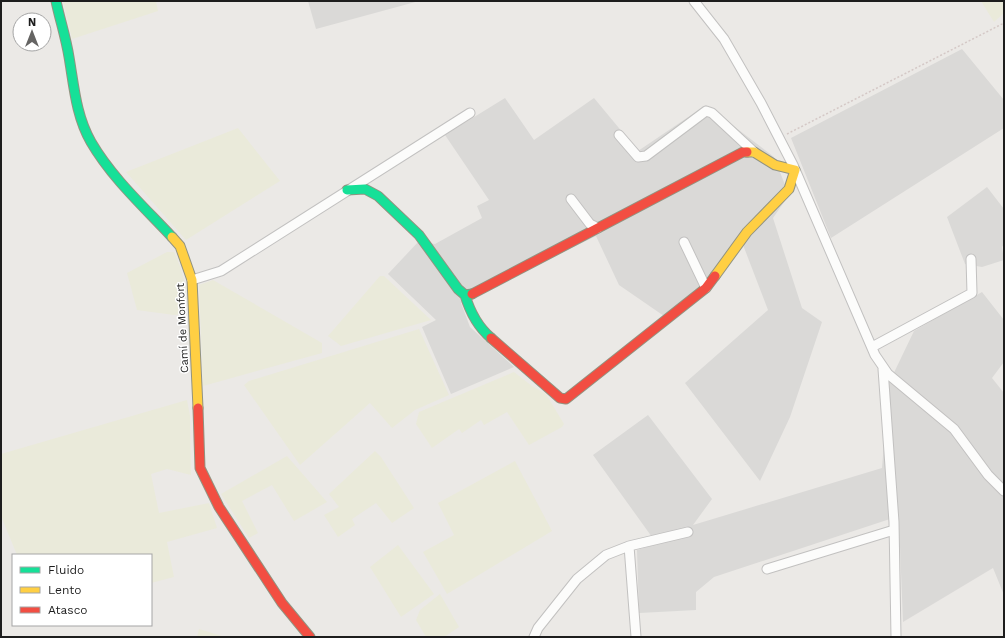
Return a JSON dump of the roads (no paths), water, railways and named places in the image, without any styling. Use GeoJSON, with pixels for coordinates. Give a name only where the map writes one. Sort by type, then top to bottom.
{"type":"FeatureCollection","features":[{"type":"Feature","properties":{"kind":"street","name":"Camí de Monfort"},"geometry":{"type":"LineString","coordinates":[[56,1],[69,57],[72,84],[79,114],[91,142],[119,180],[180,246],[192,280],[200,468],[219,507],[240,540],[282,603],[310,637]]}},
{"type":"Feature","properties":{"kind":"street"},"geometry":{"type":"LineString","coordinates":[[694,1],[724,39],[779,138],[795,170],[883,369],[894,530],[896,637]]}},
{"type":"Feature","properties":{"kind":"street"},"geometry":{"type":"LineString","coordinates":[[619,135],[638,157],[646,156],[706,111],[712,113],[754,152],[775,166],[795,170]]}},
{"type":"Feature","properties":{"kind":"street"},"geometry":{"type":"LineString","coordinates":[[192,280],[221,271],[470,113]]}},
{"type":"Feature","properties":{"kind":"street"},"geometry":{"type":"LineString","coordinates":[[465,295],[473,294],[742,152],[754,152]]}},
{"type":"Feature","properties":{"kind":"street"},"geometry":{"type":"LineString","coordinates":[[347,190],[365,190],[378,196],[419,235],[458,289],[465,295],[470,311],[481,329],[560,398],[566,399],[706,288],[747,232],[789,189],[795,170]]}},
{"type":"Feature","properties":{"kind":"street"},"geometry":{"type":"LineString","coordinates":[[571,199],[590,224],[598,228]]}},
{"type":"Feature","properties":{"kind":"street"},"geometry":{"type":"LineString","coordinates":[[684,242],[706,288]]}},
{"type":"Feature","properties":{"kind":"street"},"geometry":{"type":"LineString","coordinates":[[872,347],[972,293],[971,259]]}},
{"type":"Feature","properties":{"kind":"street"},"geometry":{"type":"LineString","coordinates":[[883,369],[954,430],[988,475],[1004,491]]}},
{"type":"Feature","properties":{"kind":"street"},"geometry":{"type":"LineString","coordinates":[[767,569],[894,530]]}},
{"type":"Feature","properties":{"kind":"street"},"geometry":{"type":"LineString","coordinates":[[534,637],[538,628],[577,579],[606,555],[629,546],[688,532]]}},
{"type":"Feature","properties":{"kind":"street"},"geometry":{"type":"LineString","coordinates":[[629,546],[636,637]]}}]}
